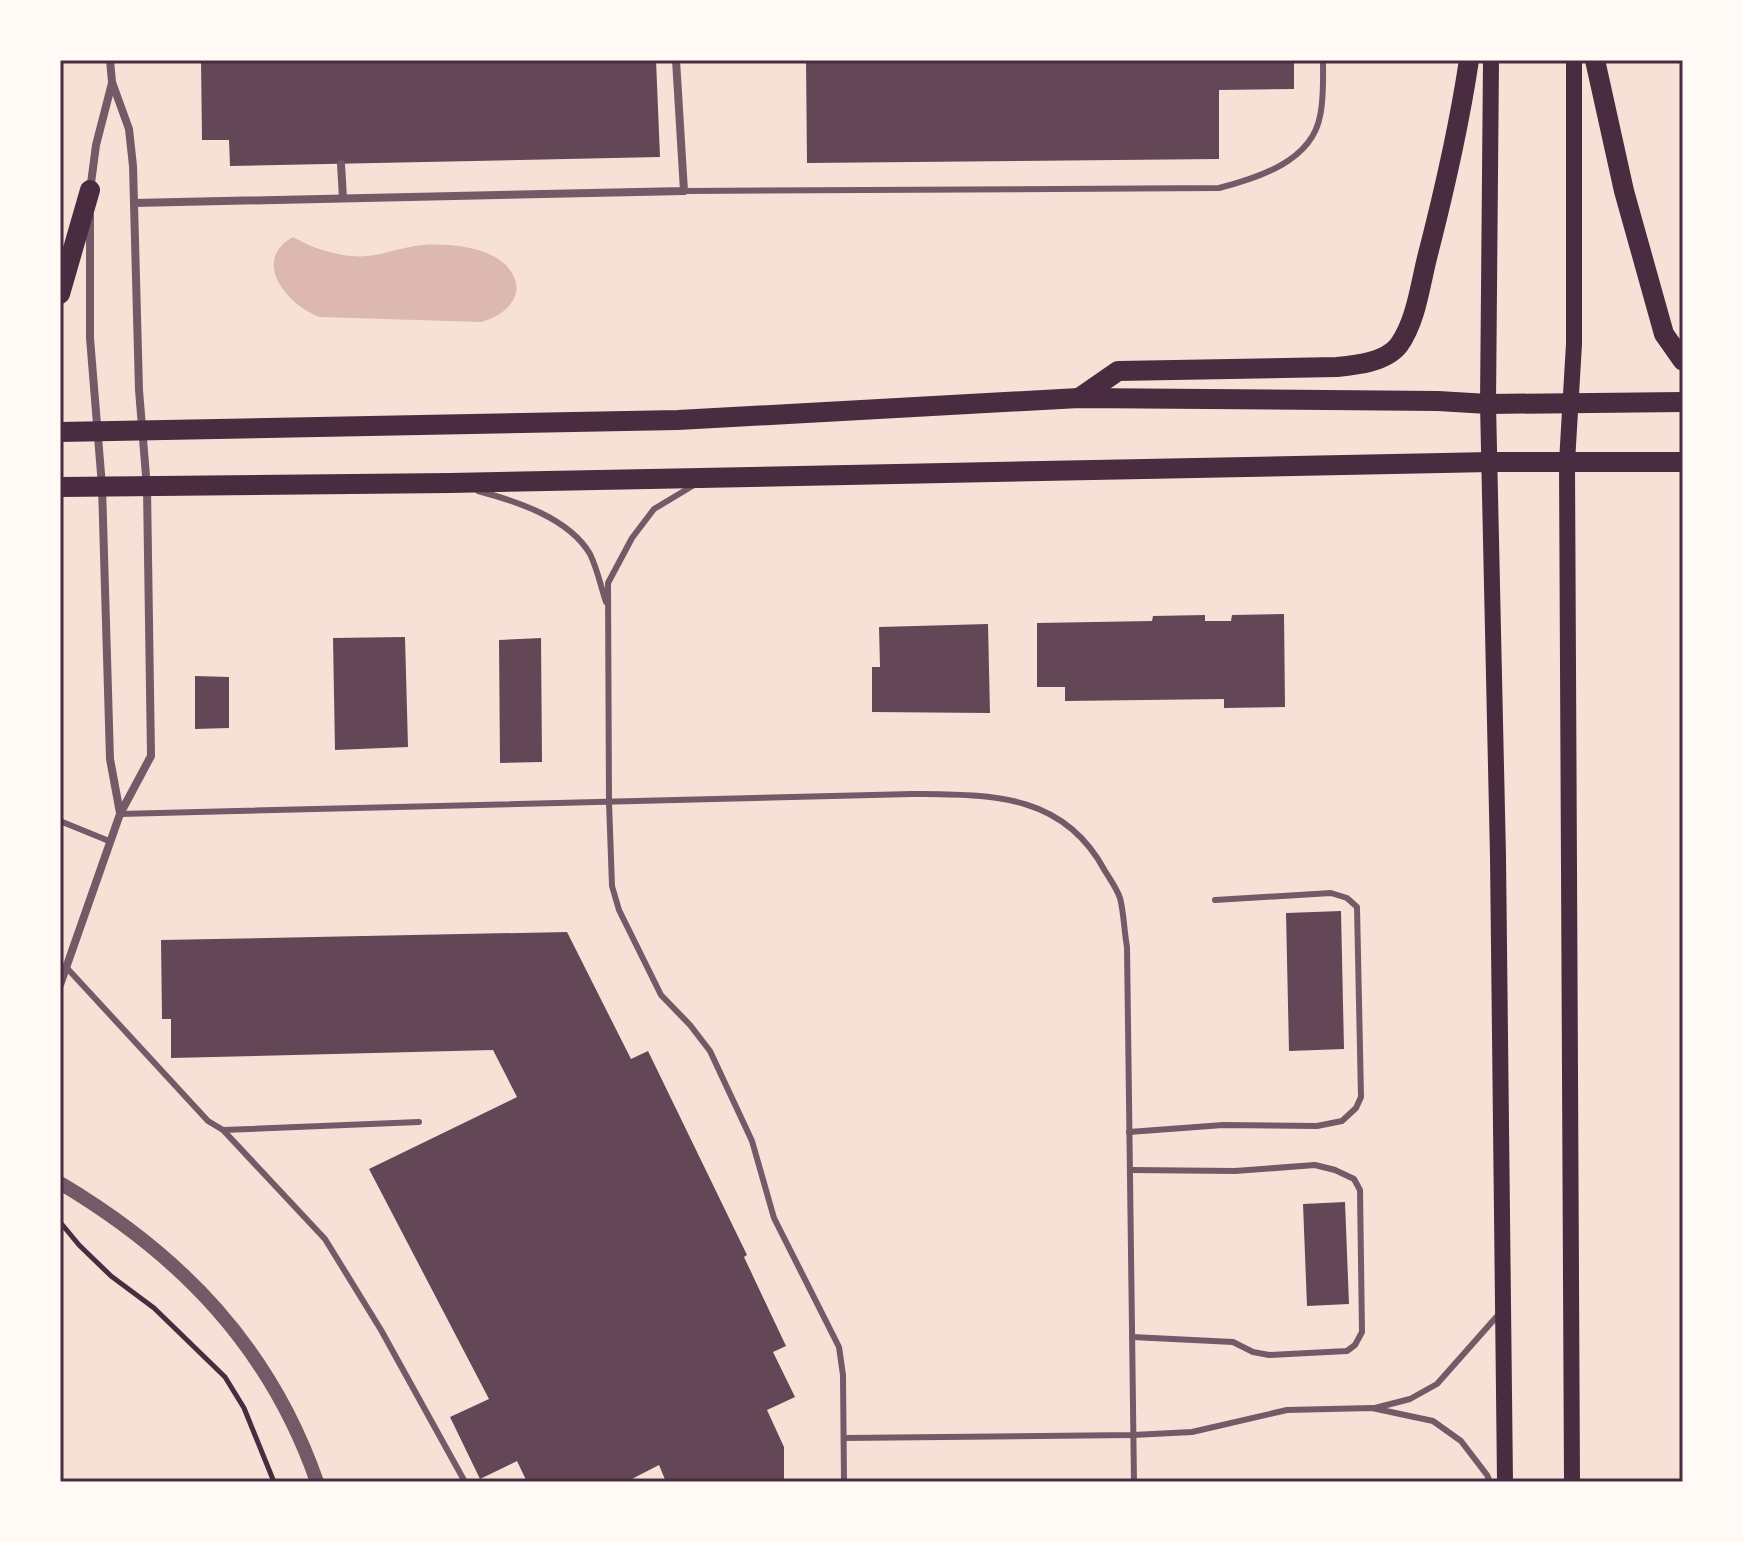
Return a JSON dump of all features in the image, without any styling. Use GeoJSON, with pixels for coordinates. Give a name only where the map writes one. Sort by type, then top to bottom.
{"type":"FeatureCollection","features":[{"type":"Feature","properties":{"kind":"main road"},"geometry":{"type":"LineString","coordinates":[[1079,398],[1118,371],[1337,367],[1355,365],[1393,351],[1411,320],[1458,134],[1469,60]]}},
{"type":"Feature","properties":{"kind":"main road"},"geometry":{"type":"LineString","coordinates":[[1491,60],[1488,404],[1505,1482]]}},
{"type":"Feature","properties":{"kind":"main road"},"geometry":{"type":"LineString","coordinates":[[1572,1482],[1567,462],[1574,344],[1574,60]]}},
{"type":"Feature","properties":{"kind":"main road"},"geometry":{"type":"LineString","coordinates":[[1595,60],[1624,191],[1664,334],[1683,361]]}},
{"type":"Feature","properties":{"kind":"main road"},"geometry":{"type":"LineString","coordinates":[[60,294],[90,190]]}},
{"type":"Feature","properties":{"kind":"main road"},"geometry":{"type":"LineString","coordinates":[[60,432],[678,420],[1079,398],[1488,404],[1683,402]]}},
{"type":"Feature","properties":{"kind":"main road"},"geometry":{"type":"LineString","coordinates":[[60,487],[450,483],[1491,462],[1683,462]]}},
{"type":"Feature","properties":{"kind":"street"},"geometry":{"type":"LineString","coordinates":[[60,985],[109,841],[151,756],[147,488],[134,203],[129,129],[112,82],[110,60]]}},
{"type":"Feature","properties":{"kind":"street"},"geometry":{"type":"LineString","coordinates":[[134,203],[684,191],[676,60]]}},
{"type":"Feature","properties":{"kind":"street"},"geometry":{"type":"LineString","coordinates":[[112,82],[96,145],[90,190],[90,338],[102,486],[110,759],[120,814]]}},
{"type":"Feature","properties":{"kind":"street"},"geometry":{"type":"LineString","coordinates":[[341,164],[343,198]]}},
{"type":"Feature","properties":{"kind":"street"},"geometry":{"type":"LineString","coordinates":[[60,1183],[98,1206],[172,1261],[233,1327],[279,1392],[308,1454],[317,1482]]}},
{"type":"Feature","properties":{"kind":"lane"},"geometry":{"type":"LineString","coordinates":[[684,191],[1219,188],[1257,178],[1309,143],[1320,119],[1323,60]]}},
{"type":"Feature","properties":{"kind":"lane"},"geometry":{"type":"LineString","coordinates":[[720,478],[691,486],[654,509],[632,538],[608,583],[612,886],[619,910],[661,995],[710,1051],[752,1141],[774,1218],[839,1347],[843,1375],[844,1482]]}},
{"type":"Feature","properties":{"kind":"lane"},"geometry":{"type":"LineString","coordinates":[[450,483],[532,509],[569,531],[589,554],[607,605]]}},
{"type":"Feature","properties":{"kind":"lane"},"geometry":{"type":"LineString","coordinates":[[120,814],[912,794],[981,795],[1018,801],[1058,817],[1083,837],[1120,897],[1127,947],[1134,1482]]}},
{"type":"Feature","properties":{"kind":"lane"},"geometry":{"type":"LineString","coordinates":[[60,821],[109,841]]}},
{"type":"Feature","properties":{"kind":"lane"},"geometry":{"type":"LineString","coordinates":[[1129,1132],[1223,1125],[1317,1126],[1342,1121],[1356,1108],[1361,1097],[1357,907],[1347,898],[1331,893],[1215,900]]}},
{"type":"Feature","properties":{"kind":"lane"},"geometry":{"type":"LineString","coordinates":[[66,967],[208,1121],[223,1130],[325,1239],[381,1330],[465,1482]]}},
{"type":"Feature","properties":{"kind":"lane"},"geometry":{"type":"LineString","coordinates":[[223,1130],[419,1122]]}},
{"type":"Feature","properties":{"kind":"lane"},"geometry":{"type":"LineString","coordinates":[[1130,1170],[1235,1171],[1315,1165],[1354,1179],[1360,1190],[1362,1332],[1355,1345],[1347,1351],[1269,1355],[1253,1352],[1233,1342],[1132,1337]]}},
{"type":"Feature","properties":{"kind":"lane"},"geometry":{"type":"LineString","coordinates":[[844,1438],[1192,1432],[1287,1410],[1372,1408],[1410,1399],[1437,1384],[1498,1316],[1503,1299]]}},
{"type":"Feature","properties":{"kind":"lane"},"geometry":{"type":"LineString","coordinates":[[1372,1408],[1433,1421],[1461,1441],[1490,1482]]}},
{"type":"Feature","properties":{"kind":"path"},"geometry":{"type":"LineString","coordinates":[[60,1222],[90,1255],[154,1308],[225,1377],[244,1408],[274,1482]]}},
{"type":"Feature","properties":{"kind":"shaded area"},"geometry":{"type":"Polygon","coordinates":[[[293,237],[321,250],[351,256],[369,256],[423,245],[472,248],[505,264],[515,278],[516,293],[506,310],[482,322],[320,317],[296,303],[278,282],[274,270],[275,258],[281,247],[293,237]]]}},
{"type":"Feature","properties":{"kind":"building"},"geometry":{"type":"Polygon","coordinates":[[[201,60],[656,60],[660,157],[230,166],[229,140],[202,140],[201,60]]]}},
{"type":"Feature","properties":{"kind":"building"},"geometry":{"type":"Polygon","coordinates":[[[806,60],[1294,60],[1294,89],[1219,90],[1219,159],[807,163],[806,60]]]}},
{"type":"Feature","properties":{"kind":"building"},"geometry":{"type":"Polygon","coordinates":[[[1284,614],[1285,707],[1224,708],[1224,699],[1065,701],[1065,687],[1037,687],[1037,623],[1152,621],[1153,616],[1205,615],[1205,621],[1231,621],[1232,615],[1284,614]]]}},
{"type":"Feature","properties":{"kind":"building"},"geometry":{"type":"Polygon","coordinates":[[[988,624],[990,713],[872,712],[872,667],[880,667],[879,627],[988,624]]]}},
{"type":"Feature","properties":{"kind":"building"},"geometry":{"type":"Polygon","coordinates":[[[405,637],[408,747],[335,750],[333,638],[405,637]]]}},
{"type":"Feature","properties":{"kind":"building"},"geometry":{"type":"Polygon","coordinates":[[[541,638],[542,762],[500,763],[499,640],[541,638]]]}},
{"type":"Feature","properties":{"kind":"building"},"geometry":{"type":"Polygon","coordinates":[[[195,676],[229,677],[229,728],[195,729],[195,676]]]}},
{"type":"Feature","properties":{"kind":"building"},"geometry":{"type":"Polygon","coordinates":[[[1341,911],[1344,1049],[1289,1051],[1286,913],[1341,911]]]}},
{"type":"Feature","properties":{"kind":"building"},"geometry":{"type":"Polygon","coordinates":[[[567,932],[631,1059],[648,1051],[747,1255],[744,1257],[786,1346],[773,1352],[795,1397],[767,1410],[784,1447],[784,1482],[666,1482],[659,1465],[626,1482],[527,1482],[517,1461],[480,1479],[450,1417],[489,1399],[369,1169],[517,1097],[493,1050],[171,1058],[171,1019],[162,1019],[161,940],[567,932]]]}},
{"type":"Feature","properties":{"kind":"building"},"geometry":{"type":"Polygon","coordinates":[[[1345,1202],[1349,1304],[1307,1306],[1303,1204],[1345,1202]]]}}]}
